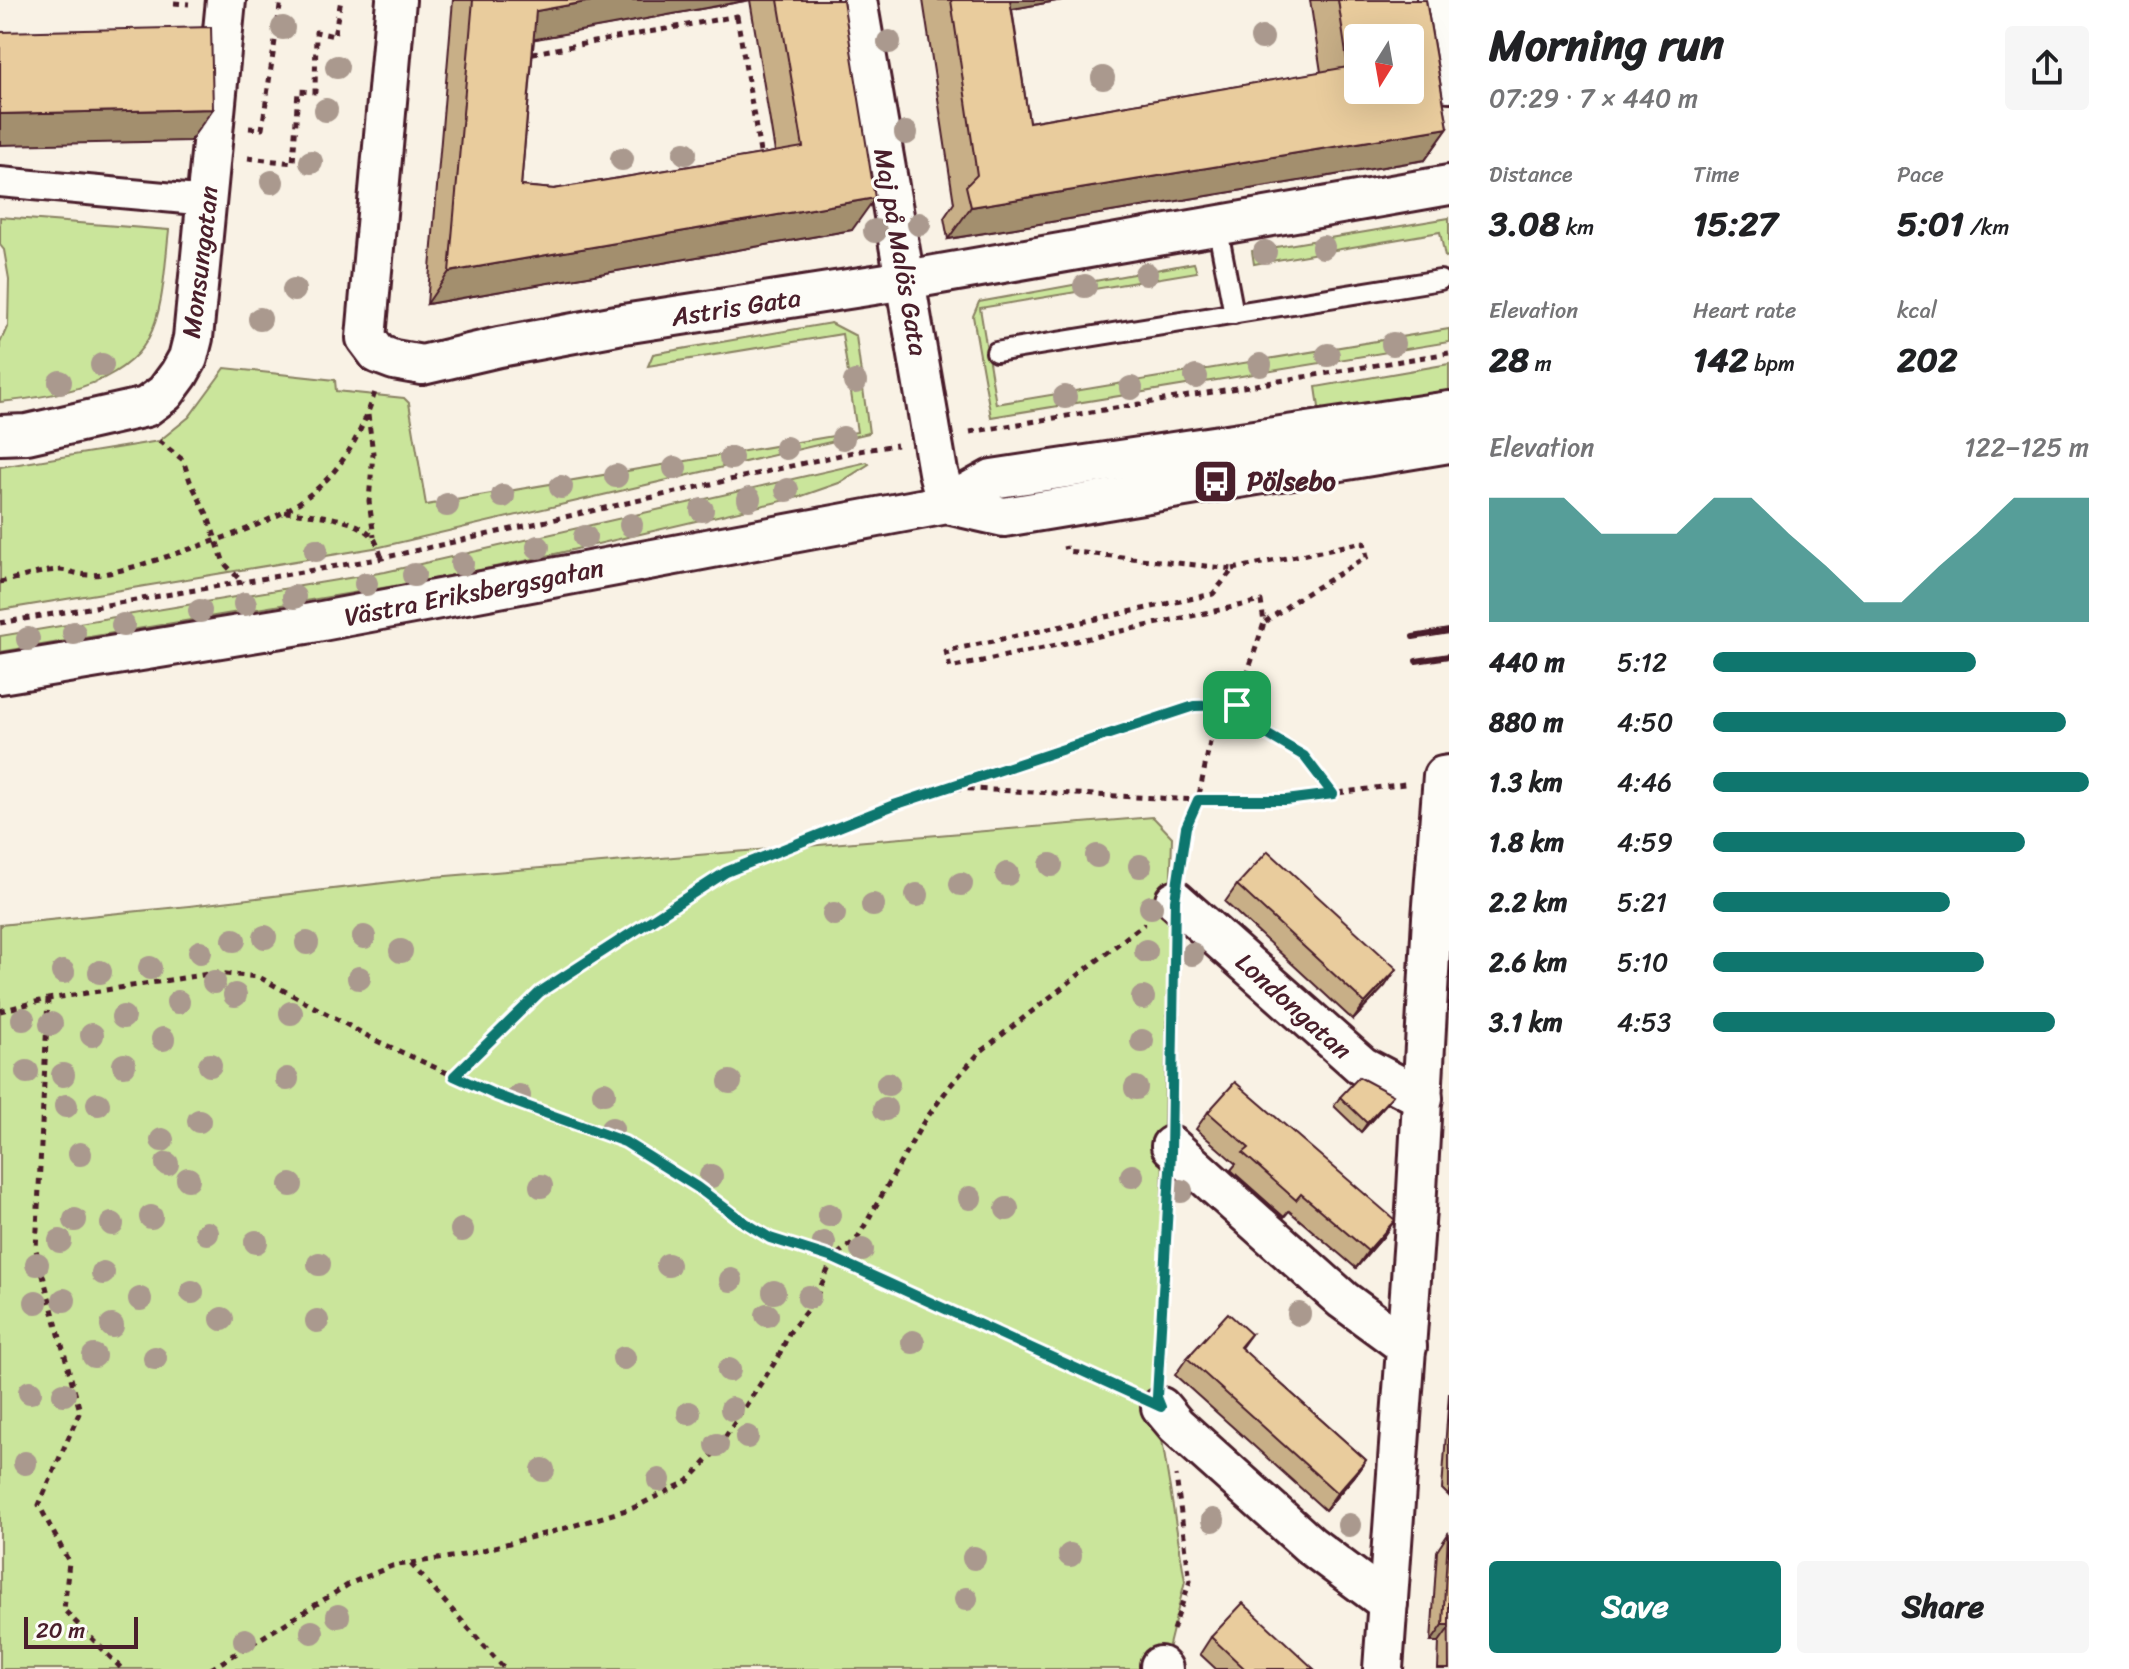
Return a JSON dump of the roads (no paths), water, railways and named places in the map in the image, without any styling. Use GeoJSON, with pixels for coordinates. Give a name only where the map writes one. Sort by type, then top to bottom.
{"type":"FeatureCollection","features":[{"type":"Feature","properties":{"kind":"street","name":"Monsungatan"},"geometry":{"type":"LineString","coordinates":[[0,435],[27,434],[146,407],[165,393],[188,358],[193,338],[208,201],[226,0]]}},
{"type":"Feature","properties":{"kind":"street","name":"Astris Gata"},"geometry":{"type":"LineString","coordinates":[[396,0],[366,338],[378,354],[422,365],[617,325],[906,280],[1449,185]]}},
{"type":"Feature","properties":{"kind":"street","name":"Maj på Malös Gata"},"geometry":{"type":"LineString","coordinates":[[857,0],[947,504]]}},
{"type":"Feature","properties":{"kind":"street"},"geometry":{"type":"LineString","coordinates":[[1437,0],[1449,82]]}},
{"type":"Feature","properties":{"kind":"street"},"geometry":{"type":"LineString","coordinates":[[0,182],[208,201]]}},
{"type":"Feature","properties":{"kind":"street","name":"Västra Eriksbergsgatan"},"geometry":{"type":"LineString","coordinates":[[0,674],[306,624],[947,504],[992,479],[1449,411]]}},
{"type":"Feature","properties":{"kind":"street","name":"Västra Eriksbergsgatan"},"geometry":{"type":"LineString","coordinates":[[947,504],[1004,517],[1449,443]]}},
{"type":"Feature","properties":{"kind":"street"},"geometry":{"type":"LineString","coordinates":[[1383,1669],[1446,776]]}},
{"type":"Feature","properties":{"kind":"street","name":"Londongatan"},"geometry":{"type":"LineString","coordinates":[[1175,900],[1362,1066],[1423,1098]]}},
{"type":"Feature","properties":{"kind":"street"},"geometry":{"type":"LineString","coordinates":[[1171,1146],[1343,1300],[1407,1347]]}},
{"type":"Feature","properties":{"kind":"street"},"geometry":{"type":"LineString","coordinates":[[1161,1407],[1176,1425],[1310,1545],[1388,1603]]}},
{"type":"Feature","properties":{"kind":"lane"},"geometry":{"type":"LineString","coordinates":[[1217,225],[1234,314]]}},
{"type":"Feature","properties":{"kind":"lane"},"geometry":{"type":"LineString","coordinates":[[996,352],[1440,280]]}},
{"type":"Feature","properties":{"kind":"railway"},"geometry":{"type":"LineString","coordinates":[[1413,637],[1449,631]]}},
{"type":"Feature","properties":{"kind":"railway"},"geometry":{"type":"LineString","coordinates":[[1416,661],[1449,656]]}},
{"type":"Feature","properties":{"kind":"place","name":"Pölsebo"},"geometry":{"type":"Point","coordinates":[1216,481]}}]}
